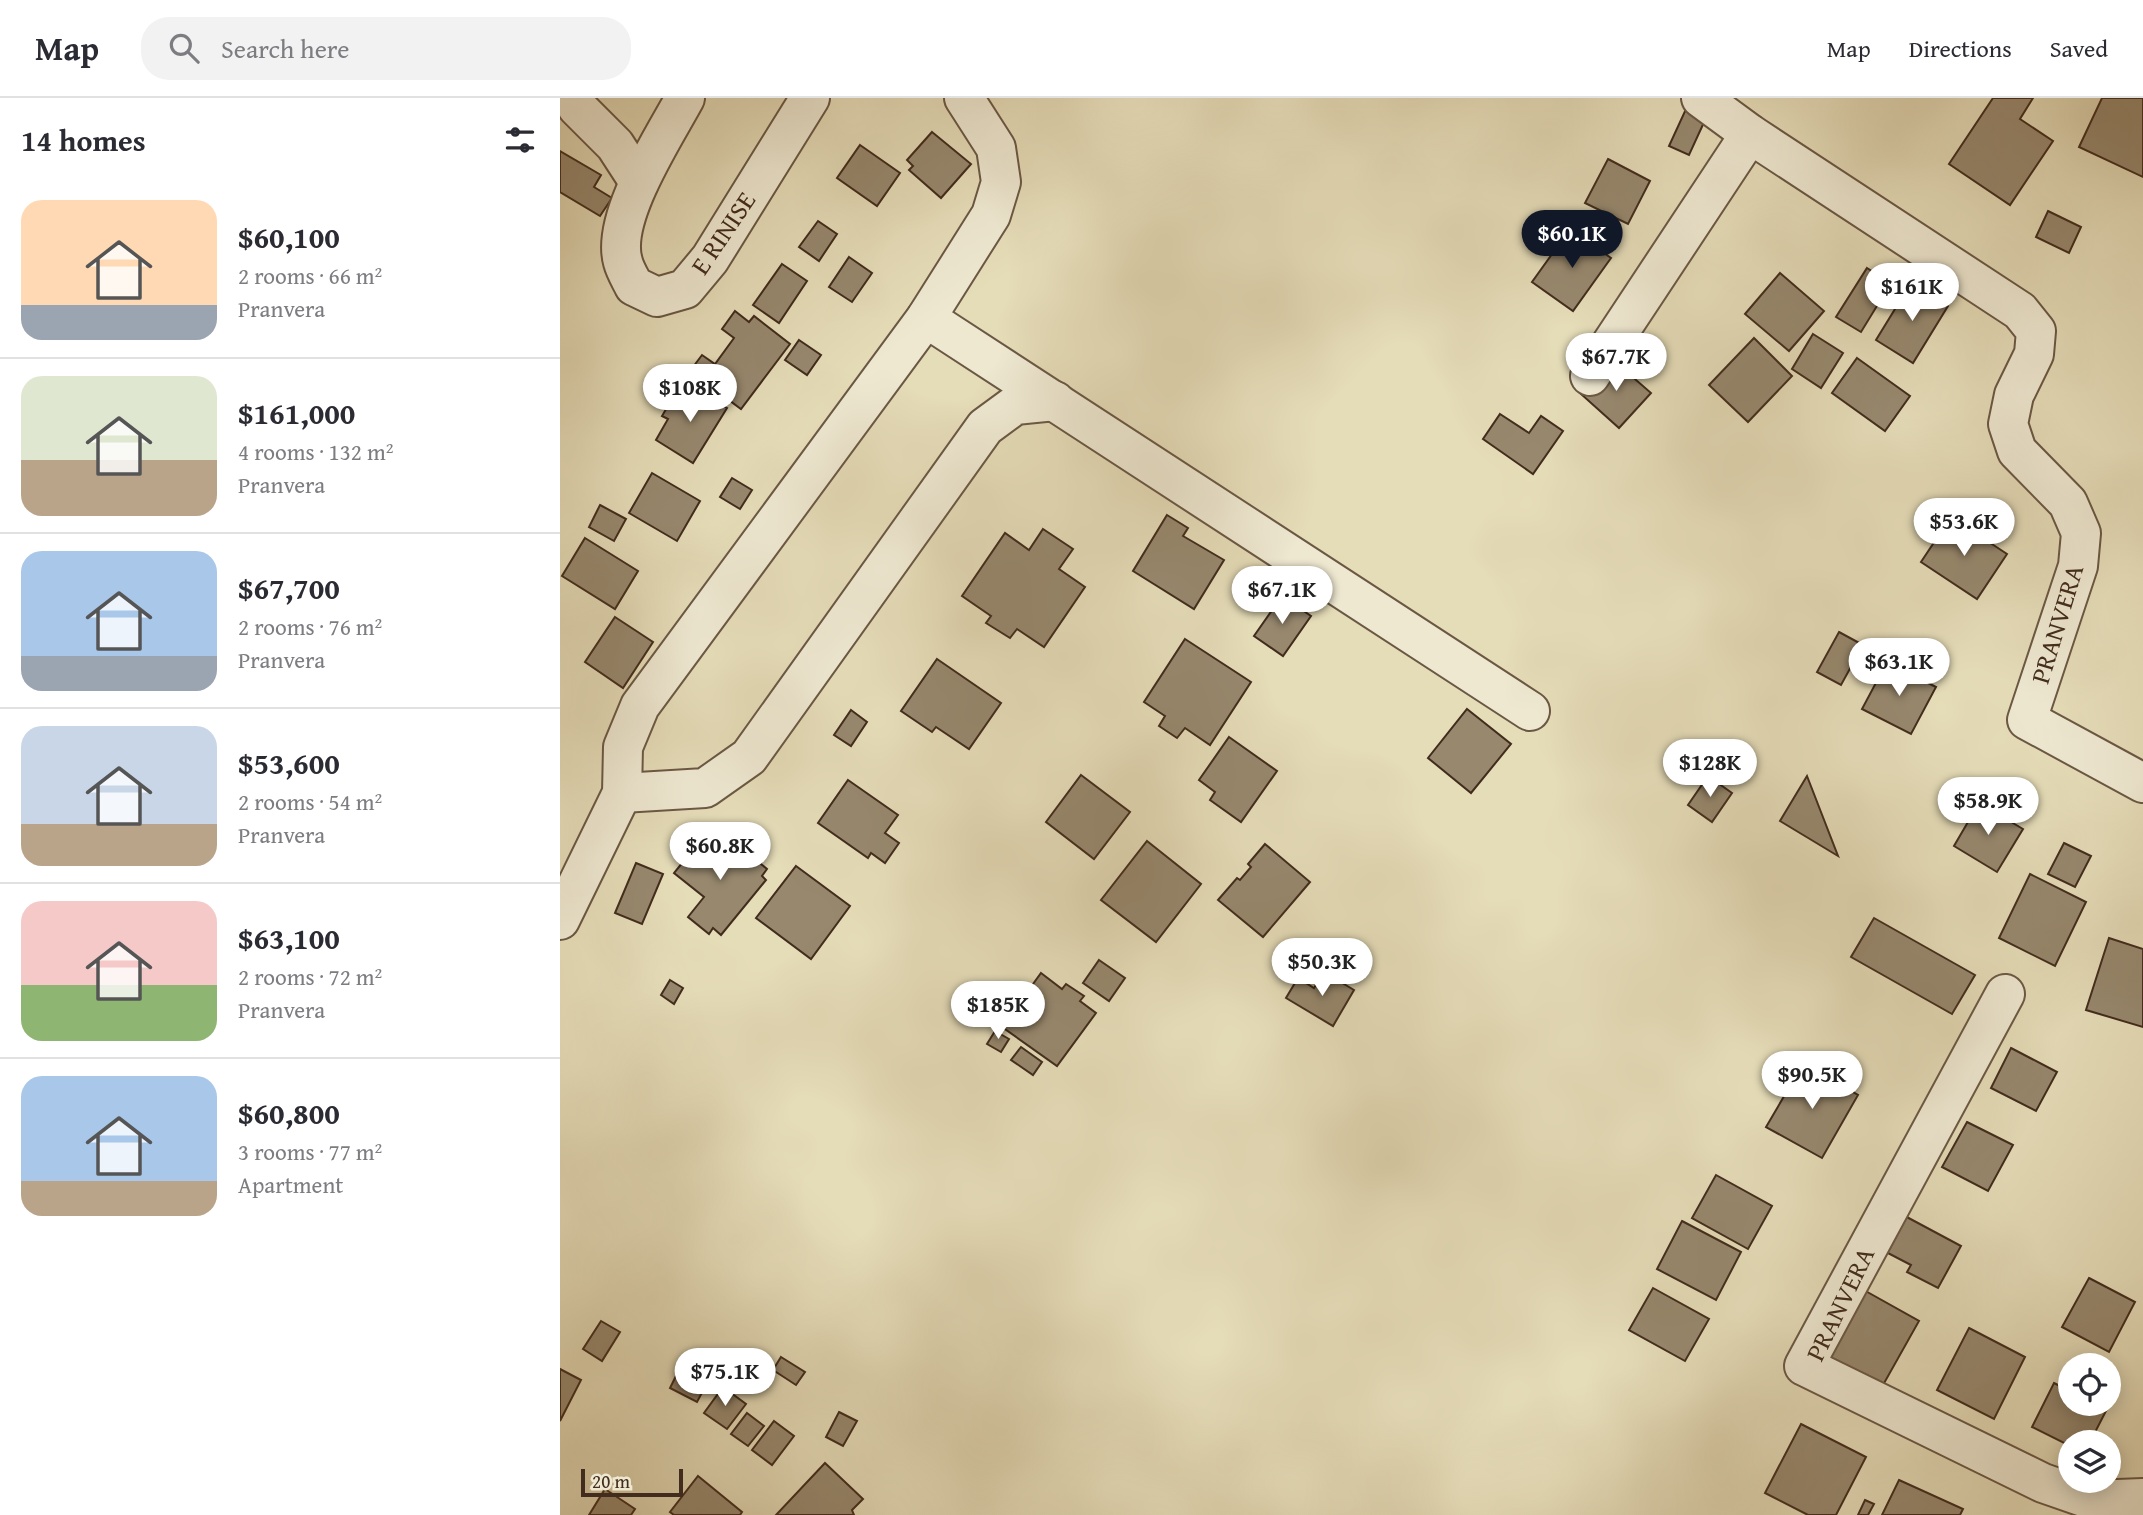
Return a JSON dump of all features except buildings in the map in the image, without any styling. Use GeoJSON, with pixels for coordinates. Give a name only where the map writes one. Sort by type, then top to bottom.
{"type":"FeatureCollection","features":[{"type":"Feature","properties":{"kind":"street"},"geometry":{"type":"LineString","coordinates":[[572,98],[577,107],[615,145],[639,183]]}},
{"type":"Feature","properties":{"kind":"street","name":"E RINISE"},"geometry":{"type":"LineString","coordinates":[[685,98],[639,183],[623,225],[622,260],[634,286],[657,297],[685,289],[710,259],[810,98]]}},
{"type":"Feature","properties":{"kind":"street"},"geometry":{"type":"LineString","coordinates":[[560,920],[622,793],[623,747],[640,706],[926,318],[991,215],[1000,182],[996,148],[964,98]]}},
{"type":"Feature","properties":{"kind":"street","name":"PRANVERA"},"geometry":{"type":"LineString","coordinates":[[1701,98],[1750,134],[2020,311],[2036,331],[2034,354],[2014,395],[2008,424],[2017,451],[2068,503],[2081,533],[2078,566],[2027,720],[2143,783]]}},
{"type":"Feature","properties":{"kind":"street"},"geometry":{"type":"LineString","coordinates":[[1590,376],[1750,134]]}},
{"type":"Feature","properties":{"kind":"street"},"geometry":{"type":"LineString","coordinates":[[926,318],[1530,711]]}},
{"type":"Feature","properties":{"kind":"street"},"geometry":{"type":"LineString","coordinates":[[622,793],[705,788],[749,757],[985,427],[1015,405],[1055,401]]}},
{"type":"Feature","properties":{"kind":"street","name":"PRANVERA"},"geometry":{"type":"LineString","coordinates":[[2005,994],[1804,1366],[2043,1483],[2092,1500],[2143,1498]]}}]}
